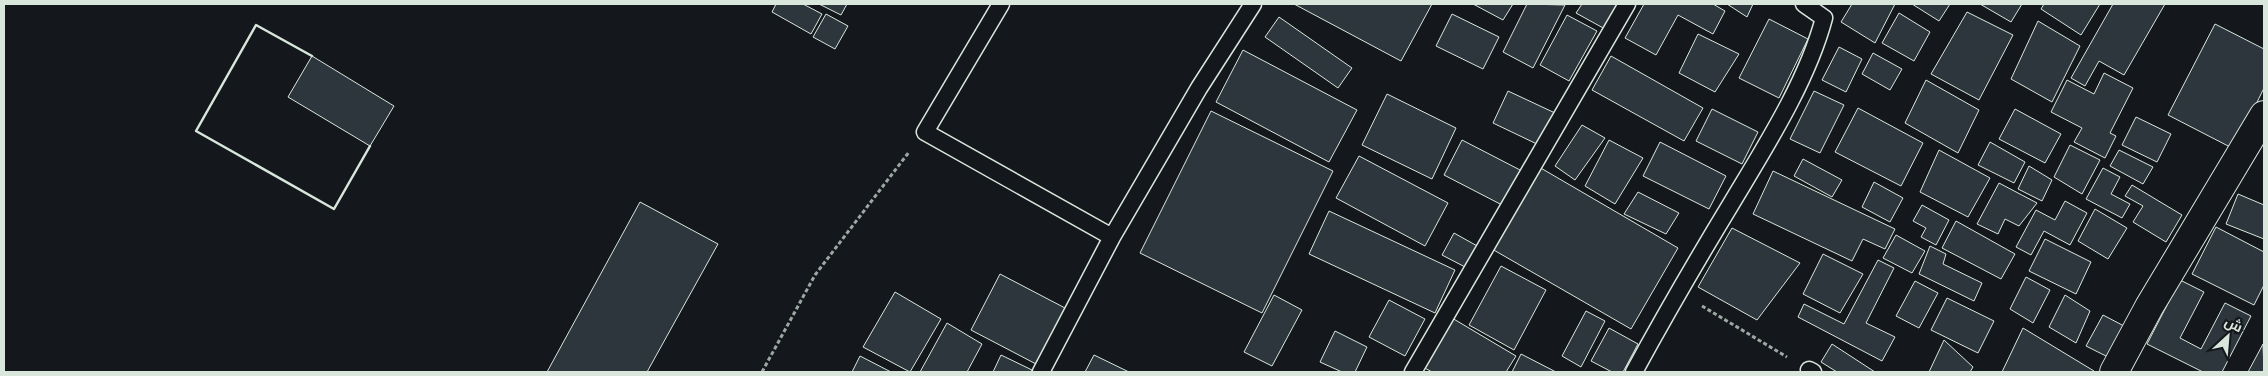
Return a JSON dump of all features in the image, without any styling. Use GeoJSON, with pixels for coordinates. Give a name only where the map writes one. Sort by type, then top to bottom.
{"type":"FeatureCollection","features":[{"type":"Feature","properties":{"kind":"street"},"geometry":{"type":"LineString","coordinates":[[2114,372],[2149,307],[2264,115]]}},
{"type":"Feature","properties":{"kind":"lane"},"geometry":{"type":"LineString","coordinates":[[1001,4],[925,132],[1112,237]]}},
{"type":"Feature","properties":{"kind":"lane"},"geometry":{"type":"LineString","coordinates":[[1041,372],[1112,237],[1200,88],[1253,4]]}},
{"type":"Feature","properties":{"kind":"lane"},"geometry":{"type":"LineString","coordinates":[[1413,372],[1627,4]]}},
{"type":"Feature","properties":{"kind":"lane"},"geometry":{"type":"LineString","coordinates":[[1634,372],[1678,292],[1758,158],[1791,98],[1819,40],[1824,18],[1804,4]]}},
{"type":"Feature","properties":{"kind":"path"},"geometry":{"type":"LineString","coordinates":[[762,372],[815,275],[925,132]]}},
{"type":"Feature","properties":{"kind":"path"},"geometry":{"type":"LineString","coordinates":[[1678,292],[1811,371]]}},
{"type":"Feature","properties":{"kind":"building"},"geometry":{"type":"Polygon","coordinates":[[[776,4],[803,4],[822,14],[811,34],[772,12],[776,4]]]}},
{"type":"Feature","properties":{"kind":"building"},"geometry":{"type":"Polygon","coordinates":[[[819,4],[847,4],[841,15],[819,4]]]}},
{"type":"Feature","properties":{"kind":"building"},"geometry":{"type":"Polygon","coordinates":[[[1294,4],[1432,4],[1401,61],[1294,4]]]}},
{"type":"Feature","properties":{"kind":"building"},"geometry":{"type":"Polygon","coordinates":[[[1473,4],[1513,4],[1503,20],[1473,4]]]}},
{"type":"Feature","properties":{"kind":"building"},"geometry":{"type":"Polygon","coordinates":[[[1527,4],[1565,5],[1533,68],[1503,52],[1527,4]]]}},
{"type":"Feature","properties":{"kind":"building"},"geometry":{"type":"Polygon","coordinates":[[[1582,4],[1620,4],[1605,29],[1576,13],[1582,4]]]}},
{"type":"Feature","properties":{"kind":"building"},"geometry":{"type":"Polygon","coordinates":[[[1644,4],[1713,4],[1725,11],[1713,34],[1678,15],[1656,55],[1625,38],[1644,4]]]}},
{"type":"Feature","properties":{"kind":"building"},"geometry":{"type":"Polygon","coordinates":[[[1727,4],[1753,4],[1747,17],[1727,4]]]}},
{"type":"Feature","properties":{"kind":"building"},"geometry":{"type":"Polygon","coordinates":[[[1852,4],[1895,4],[1875,43],[1841,22],[1852,4]]]}},
{"type":"Feature","properties":{"kind":"building"},"geometry":{"type":"Polygon","coordinates":[[[1912,4],[1950,4],[1939,21],[1912,4]]]}},
{"type":"Feature","properties":{"kind":"building"},"geometry":{"type":"Polygon","coordinates":[[[1980,4],[2022,4],[2011,22],[1980,4]]]}},
{"type":"Feature","properties":{"kind":"building"},"geometry":{"type":"Polygon","coordinates":[[[2044,4],[2100,4],[2081,35],[2041,9],[2044,4]]]}},
{"type":"Feature","properties":{"kind":"building"},"geometry":{"type":"Polygon","coordinates":[[[2113,4],[2165,4],[2124,75],[2099,61],[2085,86],[2071,78],[2113,4]]]}},
{"type":"Feature","properties":{"kind":"building"},"geometry":{"type":"Polygon","coordinates":[[[1967,12],[2013,35],[1979,100],[1931,74],[1967,12]]]}},
{"type":"Feature","properties":{"kind":"building"},"geometry":{"type":"Polygon","coordinates":[[[1899,13],[1930,32],[1914,61],[1882,43],[1899,13]]]}},
{"type":"Feature","properties":{"kind":"building"},"geometry":{"type":"Polygon","coordinates":[[[826,14],[848,26],[835,49],[813,37],[826,14]]]}},
{"type":"Feature","properties":{"kind":"building"},"geometry":{"type":"Polygon","coordinates":[[[1452,14],[1499,37],[1483,69],[1436,46],[1452,14]]]}},
{"type":"Feature","properties":{"kind":"building"},"geometry":{"type":"Polygon","coordinates":[[[1567,15],[1597,31],[1569,81],[1540,65],[1567,15]]]}},
{"type":"Feature","properties":{"kind":"building"},"geometry":{"type":"Polygon","coordinates":[[[1279,17],[1352,68],[1338,88],[1265,37],[1279,17]]]}},
{"type":"Feature","properties":{"kind":"building"},"geometry":{"type":"Polygon","coordinates":[[[1769,19],[1808,39],[1779,98],[1739,78],[1769,19]]]}},
{"type":"Feature","properties":{"kind":"building"},"geometry":{"type":"Polygon","coordinates":[[[2038,21],[2080,46],[2052,102],[2011,79],[2038,21]]]}},
{"type":"Feature","properties":{"kind":"building"},"geometry":{"type":"Polygon","coordinates":[[[2215,24],[2264,49],[2264,88],[2234,149],[2168,115],[2215,24]]]}},
{"type":"Feature","properties":{"kind":"building"},"geometry":{"type":"Polygon","coordinates":[[[1698,34],[1739,54],[1715,92],[1679,73],[1698,34]]]}},
{"type":"Feature","properties":{"kind":"building"},"geometry":{"type":"Polygon","coordinates":[[[1839,47],[1862,59],[1846,92],[1822,80],[1839,47]]]}},
{"type":"Feature","properties":{"kind":"building"},"geometry":{"type":"Polygon","coordinates":[[[1243,50],[1357,110],[1329,162],[1216,102],[1243,50]]]}},
{"type":"Feature","properties":{"kind":"building"},"geometry":{"type":"Polygon","coordinates":[[[1873,53],[1902,69],[1890,90],[1862,74],[1873,53]]]}},
{"type":"Feature","properties":{"kind":"building"},"geometry":{"type":"Polygon","coordinates":[[[312,56],[394,106],[370,146],[288,97],[312,56]]]}},
{"type":"Feature","properties":{"kind":"building"},"geometry":{"type":"Polygon","coordinates":[[[1611,56],[1703,108],[1684,141],[1592,90],[1611,56]]]}},
{"type":"Feature","properties":{"kind":"building"},"geometry":{"type":"Polygon","coordinates":[[[2104,73],[2133,88],[2110,133],[2116,136],[2105,158],[2074,142],[2082,128],[2051,112],[2067,80],[2094,94],[2104,73]]]}},
{"type":"Feature","properties":{"kind":"building"},"geometry":{"type":"Polygon","coordinates":[[[1926,80],[1979,110],[1958,153],[1905,123],[1926,80]]]}},
{"type":"Feature","properties":{"kind":"building"},"geometry":{"type":"Polygon","coordinates":[[[1508,91],[1555,113],[1539,145],[1493,123],[1508,91]]]}},
{"type":"Feature","properties":{"kind":"building"},"geometry":{"type":"Polygon","coordinates":[[[1814,91],[1844,105],[1820,153],[1790,139],[1814,91]]]}},
{"type":"Feature","properties":{"kind":"building"},"geometry":{"type":"Polygon","coordinates":[[[1387,94],[1456,128],[1432,179],[1362,145],[1387,94]]]}},
{"type":"Feature","properties":{"kind":"building"},"geometry":{"type":"Polygon","coordinates":[[[1858,108],[1923,143],[1901,186],[1835,152],[1858,108]]]}},
{"type":"Feature","properties":{"kind":"building"},"geometry":{"type":"Polygon","coordinates":[[[1712,109],[1758,132],[1742,164],[1696,141],[1712,109]]]}},
{"type":"Feature","properties":{"kind":"building"},"geometry":{"type":"Polygon","coordinates":[[[2015,109],[2061,134],[2045,163],[1999,139],[2015,109]]]}},
{"type":"Feature","properties":{"kind":"building"},"geometry":{"type":"Polygon","coordinates":[[[1211,111],[1333,171],[1262,313],[1140,253],[1211,111]]]}},
{"type":"Feature","properties":{"kind":"building"},"geometry":{"type":"Polygon","coordinates":[[[2136,117],[2171,134],[2157,162],[2122,145],[2136,117]]]}},
{"type":"Feature","properties":{"kind":"building"},"geometry":{"type":"Polygon","coordinates":[[[1582,125],[1605,138],[1575,180],[1555,166],[1582,125]]]}},
{"type":"Feature","properties":{"kind":"building"},"geometry":{"type":"Polygon","coordinates":[[[1462,140],[1522,171],[1504,206],[1444,175],[1462,140]]]}},
{"type":"Feature","properties":{"kind":"building"},"geometry":{"type":"Polygon","coordinates":[[[1609,140],[1643,158],[1615,204],[1585,186],[1609,140]]]}},
{"type":"Feature","properties":{"kind":"building"},"geometry":{"type":"Polygon","coordinates":[[[1660,142],[1726,176],[1709,209],[1643,176],[1660,142]]]}},
{"type":"Feature","properties":{"kind":"building"},"geometry":{"type":"Polygon","coordinates":[[[1990,142],[2025,162],[2014,183],[1978,165],[1990,142]]]}},
{"type":"Feature","properties":{"kind":"building"},"geometry":{"type":"Polygon","coordinates":[[[2070,145],[2100,160],[2082,194],[2054,177],[2070,145]]]}},
{"type":"Feature","properties":{"kind":"building"},"geometry":{"type":"Polygon","coordinates":[[[1939,150],[1990,178],[1968,217],[1920,192],[1939,150]]]}},
{"type":"Feature","properties":{"kind":"building"},"geometry":{"type":"Polygon","coordinates":[[[2119,150],[2153,167],[2143,184],[2110,166],[2119,150]]]}},
{"type":"Feature","properties":{"kind":"building"},"geometry":{"type":"Polygon","coordinates":[[[1359,156],[1448,203],[1425,246],[1336,198],[1359,156]]]}},
{"type":"Feature","properties":{"kind":"building"},"geometry":{"type":"Polygon","coordinates":[[[1803,159],[1842,180],[1832,197],[1794,176],[1803,159]]]}},
{"type":"Feature","properties":{"kind":"building"},"geometry":{"type":"Polygon","coordinates":[[[2029,166],[2052,180],[2042,201],[2018,189],[2029,166]]]}},
{"type":"Feature","properties":{"kind":"building"},"geometry":{"type":"Polygon","coordinates":[[[1539,167],[1678,248],[1631,329],[1492,249],[1539,167]]]}},
{"type":"Feature","properties":{"kind":"building"},"geometry":{"type":"Polygon","coordinates":[[[2103,168],[2120,177],[2111,194],[2130,204],[2122,218],[2086,199],[2103,168]]]}},
{"type":"Feature","properties":{"kind":"building"},"geometry":{"type":"Polygon","coordinates":[[[1773,171],[1895,229],[1885,249],[1863,239],[1852,261],[1753,214],[1773,171]]]}},
{"type":"Feature","properties":{"kind":"building"},"geometry":{"type":"Polygon","coordinates":[[[1874,182],[1903,198],[1890,222],[1862,207],[1874,182]]]}},
{"type":"Feature","properties":{"kind":"building"},"geometry":{"type":"Polygon","coordinates":[[[1999,183],[2037,203],[2019,226],[2005,219],[1998,234],[1977,224],[1999,183]]]}},
{"type":"Feature","properties":{"kind":"building"},"geometry":{"type":"Polygon","coordinates":[[[2132,185],[2182,215],[2166,242],[2133,222],[2143,206],[2125,196],[2132,185]]]}},
{"type":"Feature","properties":{"kind":"building"},"geometry":{"type":"Polygon","coordinates":[[[1638,192],[1679,213],[1666,234],[1624,214],[1638,192]]]}},
{"type":"Feature","properties":{"kind":"building"},"geometry":{"type":"Polygon","coordinates":[[[2238,194],[2264,205],[2264,239],[2226,224],[2238,194]]]}},
{"type":"Feature","properties":{"kind":"building"},"geometry":{"type":"Polygon","coordinates":[[[2065,201],[2087,213],[2070,245],[2044,231],[2031,255],[2016,247],[2036,210],[2055,220],[2065,201]]]}},
{"type":"Feature","properties":{"kind":"building"},"geometry":{"type":"Polygon","coordinates":[[[640,202],[718,244],[647,372],[547,372],[640,202]]]}},
{"type":"Feature","properties":{"kind":"building"},"geometry":{"type":"Polygon","coordinates":[[[1922,205],[1949,220],[1936,245],[1921,237],[1926,228],[1913,221],[1922,205]]]}},
{"type":"Feature","properties":{"kind":"building"},"geometry":{"type":"Polygon","coordinates":[[[2095,209],[2127,228],[2108,259],[2078,241],[2095,209]]]}},
{"type":"Feature","properties":{"kind":"building"},"geometry":{"type":"Polygon","coordinates":[[[1329,211],[1455,270],[1435,313],[1309,254],[1329,211]]]}},
{"type":"Feature","properties":{"kind":"building"},"geometry":{"type":"Polygon","coordinates":[[[1956,221],[2015,254],[2001,279],[1942,248],[1956,221]]]}},
{"type":"Feature","properties":{"kind":"building"},"geometry":{"type":"Polygon","coordinates":[[[2216,227],[2264,252],[2264,285],[2254,305],[2192,274],[2216,227]]]}},
{"type":"Feature","properties":{"kind":"building"},"geometry":{"type":"Polygon","coordinates":[[[1732,228],[1800,263],[1757,320],[1698,287],[1732,228]]]}},
{"type":"Feature","properties":{"kind":"building"},"geometry":{"type":"Polygon","coordinates":[[[1454,233],[1479,247],[1467,268],[1442,255],[1454,233]]]}},
{"type":"Feature","properties":{"kind":"building"},"geometry":{"type":"Polygon","coordinates":[[[1896,235],[1925,251],[1912,273],[1883,258],[1896,235]]]}},
{"type":"Feature","properties":{"kind":"building"},"geometry":{"type":"Polygon","coordinates":[[[2045,239],[2091,262],[2076,294],[2029,271],[2045,239]]]}},
{"type":"Feature","properties":{"kind":"building"},"geometry":{"type":"Polygon","coordinates":[[[1930,246],[1946,254],[1943,264],[1982,283],[1974,301],[1919,274],[1930,246]]]}},
{"type":"Feature","properties":{"kind":"building"},"geometry":{"type":"Polygon","coordinates":[[[1823,254],[1863,274],[1840,313],[1803,294],[1823,254]]]}},
{"type":"Feature","properties":{"kind":"building"},"geometry":{"type":"Polygon","coordinates":[[[1878,260],[1894,268],[1866,323],[1895,337],[1882,361],[1798,317],[1804,304],[1844,324],[1878,260]]]}},
{"type":"Feature","properties":{"kind":"building"},"geometry":{"type":"Polygon","coordinates":[[[1501,266],[1546,290],[1514,350],[1469,325],[1501,266]]]}},
{"type":"Feature","properties":{"kind":"building"},"geometry":{"type":"Polygon","coordinates":[[[1000,274],[1065,308],[1036,364],[971,330],[1000,274]]]}},
{"type":"Feature","properties":{"kind":"building"},"geometry":{"type":"Polygon","coordinates":[[[2026,277],[2050,290],[2033,323],[2010,309],[2026,277]]]}},
{"type":"Feature","properties":{"kind":"building"},"geometry":{"type":"Polygon","coordinates":[[[2180,280],[2204,292],[2180,338],[2201,349],[2225,303],[2251,316],[2222,372],[2203,372],[2147,344],[2180,280]]]}},
{"type":"Feature","properties":{"kind":"building"},"geometry":{"type":"Polygon","coordinates":[[[1915,281],[1938,293],[1919,328],[1896,316],[1915,281]]]}},
{"type":"Feature","properties":{"kind":"building"},"geometry":{"type":"Polygon","coordinates":[[[895,292],[941,319],[910,372],[863,347],[895,292]]]}},
{"type":"Feature","properties":{"kind":"building"},"geometry":{"type":"Polygon","coordinates":[[[1274,295],[1302,310],[1272,366],[1244,352],[1274,295]]]}},
{"type":"Feature","properties":{"kind":"building"},"geometry":{"type":"Polygon","coordinates":[[[2065,295],[2090,311],[2076,343],[2049,327],[2065,295]]]}},
{"type":"Feature","properties":{"kind":"building"},"geometry":{"type":"Polygon","coordinates":[[[1947,298],[1994,321],[1978,353],[1931,330],[1947,298]]]}},
{"type":"Feature","properties":{"kind":"building"},"geometry":{"type":"Polygon","coordinates":[[[1389,300],[1425,319],[1405,356],[1369,337],[1389,300]]]}},
{"type":"Feature","properties":{"kind":"building"},"geometry":{"type":"Polygon","coordinates":[[[1586,311],[1605,321],[1581,367],[1562,356],[1586,311]]]}},
{"type":"Feature","properties":{"kind":"building"},"geometry":{"type":"Polygon","coordinates":[[[2103,315],[2124,326],[2108,357],[2086,346],[2103,315]]]}},
{"type":"Feature","properties":{"kind":"building"},"geometry":{"type":"Polygon","coordinates":[[[1452,318],[1516,356],[1506,372],[1432,372],[1423,367],[1452,318]]]}},
{"type":"Feature","properties":{"kind":"building"},"geometry":{"type":"Polygon","coordinates":[[[947,323],[982,344],[967,372],[920,372],[947,323]]]}},
{"type":"Feature","properties":{"kind":"building"},"geometry":{"type":"Polygon","coordinates":[[[1609,328],[1638,344],[1623,372],[1612,372],[1591,361],[1609,328]]]}},
{"type":"Feature","properties":{"kind":"building"},"geometry":{"type":"Polygon","coordinates":[[[2023,328],[2094,371],[2002,372],[2023,328]]]}},
{"type":"Feature","properties":{"kind":"building"},"geometry":{"type":"Polygon","coordinates":[[[1335,331],[1367,347],[1355,372],[1342,372],[1320,362],[1335,331]]]}},
{"type":"Feature","properties":{"kind":"building"},"geometry":{"type":"Polygon","coordinates":[[[1944,340],[1973,367],[1970,372],[1929,372],[1944,340]]]}},
{"type":"Feature","properties":{"kind":"building"},"geometry":{"type":"Polygon","coordinates":[[[1832,344],[1875,372],[1837,372],[1821,362],[1832,344]]]}},
{"type":"Feature","properties":{"kind":"building"},"geometry":{"type":"Polygon","coordinates":[[[2263,344],[2264,372],[2248,372],[2263,344]]]}},
{"type":"Feature","properties":{"kind":"building"},"geometry":{"type":"Polygon","coordinates":[[[1521,354],[1556,372],[1512,372],[1521,354]]]}},
{"type":"Feature","properties":{"kind":"building"},"geometry":{"type":"Polygon","coordinates":[[[1001,355],[1032,370],[1031,372],[993,372],[1001,355]]]}},
{"type":"Feature","properties":{"kind":"building"},"geometry":{"type":"Polygon","coordinates":[[[1094,355],[1129,372],[1085,372],[1094,355]]]}},
{"type":"Feature","properties":{"kind":"building"},"geometry":{"type":"Polygon","coordinates":[[[860,356],[891,372],[852,372],[860,356]]]}},
{"type":"Feature","properties":{"kind":"wall"},"geometry":{"type":"LineString","coordinates":[[312,56],[256,25],[196,131],[334,209],[370,146]]}}]}
